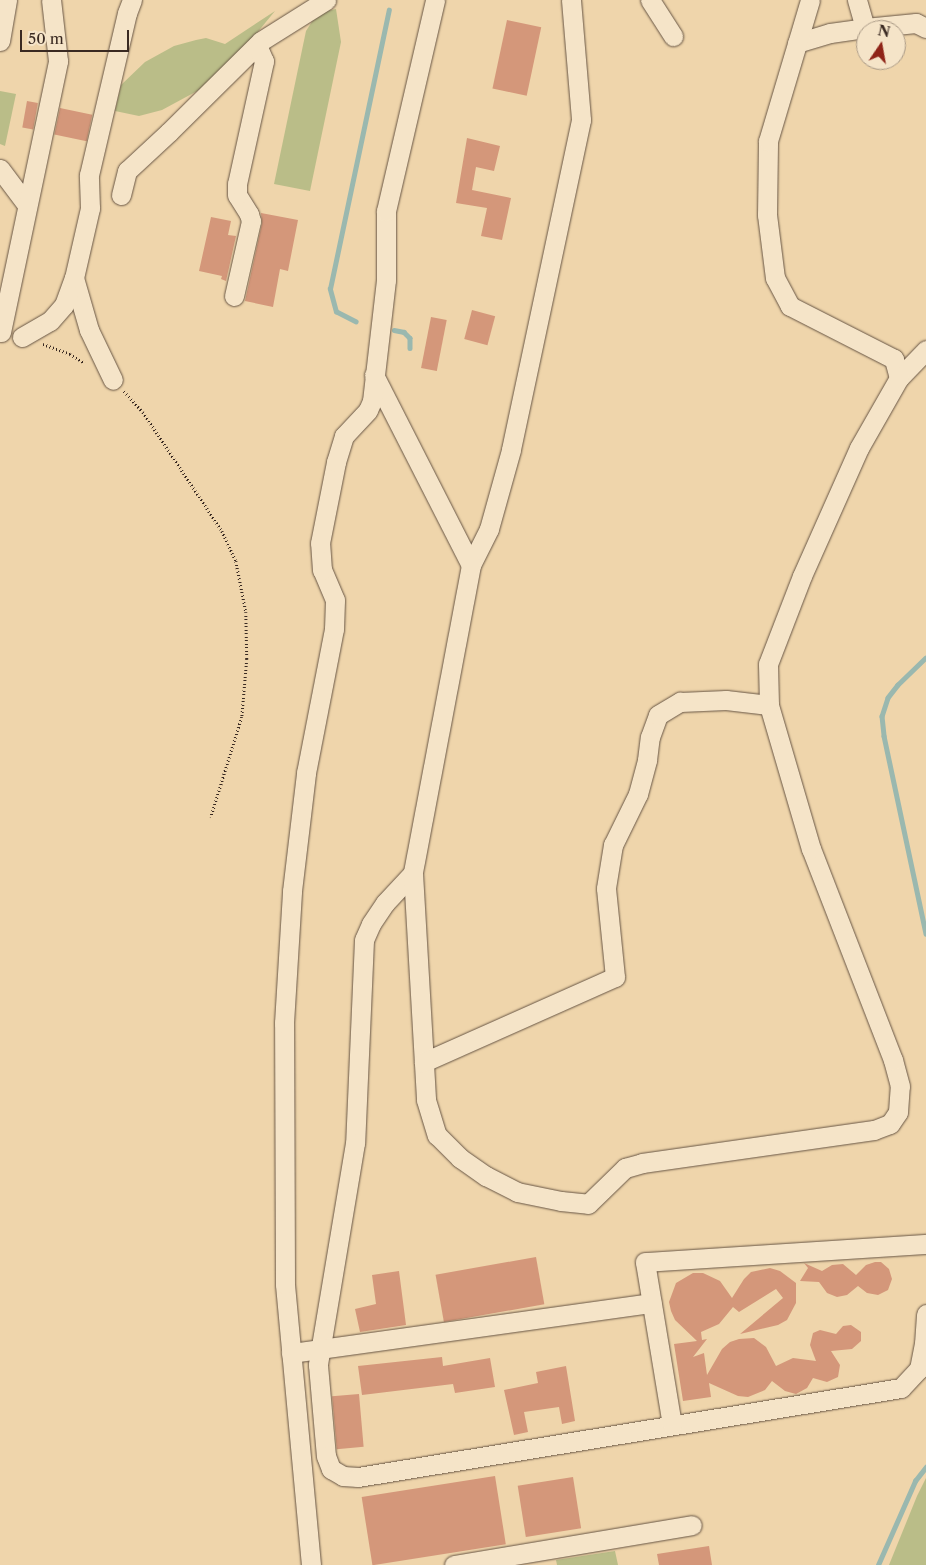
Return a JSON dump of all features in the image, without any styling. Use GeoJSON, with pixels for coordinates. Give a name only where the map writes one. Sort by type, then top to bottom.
{"type":"FeatureCollection","features":[{"type":"Feature","properties":{"kind":"lane"},"geometry":{"type":"LineString","coordinates":[[0,41],[7,0]]}},
{"type":"Feature","properties":{"kind":"lane"},"geometry":{"type":"LineString","coordinates":[[22,337],[50,321],[64,305],[74,278],[90,208],[89,175],[127,13],[132,0]]}},
{"type":"Feature","properties":{"kind":"lane"},"geometry":{"type":"LineString","coordinates":[[121,195],[127,171],[257,45],[326,0]]}},
{"type":"Feature","properties":{"kind":"lane"},"geometry":{"type":"LineString","coordinates":[[311,1565],[285,1284],[284,1023],[292,891],[306,773],[334,629],[335,600],[319,559],[320,543],[336,462],[344,436],[368,410],[372,400],[386,280],[386,211],[435,0]]}},
{"type":"Feature","properties":{"kind":"lane"},"geometry":{"type":"LineString","coordinates":[[570,0],[581,120],[511,450],[489,529],[472,565],[413,873],[426,1100],[438,1135],[443,1141],[460,1158],[486,1176],[517,1192],[561,1201],[588,1204],[626,1168],[642,1163],[874,1130],[890,1124],[898,1112],[900,1086],[893,1060],[810,849],[769,705],[768,664],[799,585],[859,448],[899,378],[926,350]]}},
{"type":"Feature","properties":{"kind":"lane"},"geometry":{"type":"LineString","coordinates":[[650,0],[673,36]]}},
{"type":"Feature","properties":{"kind":"lane"},"geometry":{"type":"LineString","coordinates":[[810,0],[768,141],[767,215],[775,278],[790,306],[894,359],[899,378]]}},
{"type":"Feature","properties":{"kind":"lane"},"geometry":{"type":"LineString","coordinates":[[857,0],[863,20]]}},
{"type":"Feature","properties":{"kind":"lane"},"geometry":{"type":"LineString","coordinates":[[1,332],[58,61],[51,1]]}},
{"type":"Feature","properties":{"kind":"lane"},"geometry":{"type":"LineString","coordinates":[[906,24],[916,23],[926,28]]}},
{"type":"Feature","properties":{"kind":"lane"},"geometry":{"type":"LineString","coordinates":[[797,43],[830,33],[856,29]]}},
{"type":"Feature","properties":{"kind":"lane"},"geometry":{"type":"LineString","coordinates":[[234,296],[251,220],[250,214],[237,195],[237,184],[264,62],[257,45]]}},
{"type":"Feature","properties":{"kind":"lane"},"geometry":{"type":"LineString","coordinates":[[0,169],[27,205]]}},
{"type":"Feature","properties":{"kind":"lane"},"geometry":{"type":"LineString","coordinates":[[74,278],[89,330],[113,380]]}},
{"type":"Feature","properties":{"kind":"lane"},"geometry":{"type":"LineString","coordinates":[[374,374],[472,565]]}},
{"type":"Feature","properties":{"kind":"lane"},"geometry":{"type":"LineString","coordinates":[[424,1062],[615,977],[606,888],[613,845],[638,794],[647,760],[650,737],[658,715],[680,702],[726,700],[769,705]]}},
{"type":"Feature","properties":{"kind":"lane"},"geometry":{"type":"LineString","coordinates":[[413,873],[385,903],[371,924],[364,940],[355,1143],[318,1365],[326,1456],[331,1469],[343,1476],[358,1477],[901,1388],[919,1369],[924,1344],[926,1314]]}},
{"type":"Feature","properties":{"kind":"lane"},"geometry":{"type":"LineString","coordinates":[[672,1425],[645,1262],[926,1244]]}},
{"type":"Feature","properties":{"kind":"lane"},"geometry":{"type":"LineString","coordinates":[[291,1353],[652,1303]]}},
{"type":"Feature","properties":{"kind":"lane"},"geometry":{"type":"LineString","coordinates":[[454,1565],[692,1525]]}},
{"type":"Feature","properties":{"kind":"path"},"geometry":{"type":"LineString","coordinates":[[22,337],[70,354],[92,367]]}},
{"type":"Feature","properties":{"kind":"path"},"geometry":{"type":"LineString","coordinates":[[113,380],[143,412],[222,531],[236,561],[246,612],[248,660],[242,717],[211,817]]}},
{"type":"Feature","properties":{"kind":"green space"},"geometry":{"type":"Polygon","coordinates":[[[336,9],[341,42],[310,191],[274,184],[306,31],[313,20],[322,12],[336,9]]]}},
{"type":"Feature","properties":{"kind":"green space"},"geometry":{"type":"Polygon","coordinates":[[[275,11],[232,63],[212,83],[162,110],[139,116],[115,111],[121,85],[145,62],[174,46],[196,40],[206,38],[225,44],[275,11]]]}},
{"type":"Feature","properties":{"kind":"green space"},"geometry":{"type":"Polygon","coordinates":[[[0,91],[16,94],[5,146],[0,144],[0,91]]]}},
{"type":"Feature","properties":{"kind":"green space"},"geometry":{"type":"Polygon","coordinates":[[[926,1478],[926,1565],[889,1565],[917,1496],[926,1478]]]}},
{"type":"Feature","properties":{"kind":"green space"},"geometry":{"type":"Polygon","coordinates":[[[615,1551],[618,1565],[557,1565],[556,1560],[615,1551]]]}},
{"type":"Feature","properties":{"kind":"building"},"geometry":{"type":"Polygon","coordinates":[[[507,20],[541,27],[527,96],[492,88],[507,20]]]}},
{"type":"Feature","properties":{"kind":"building"},"geometry":{"type":"Polygon","coordinates":[[[27,101],[38,103],[33,129],[22,128],[27,101]]]}},
{"type":"Feature","properties":{"kind":"building"},"geometry":{"type":"Polygon","coordinates":[[[60,108],[92,115],[87,141],[54,134],[60,108]]]}},
{"type":"Feature","properties":{"kind":"building"},"geometry":{"type":"Polygon","coordinates":[[[467,138],[500,146],[494,171],[476,167],[472,190],[511,198],[502,240],[481,236],[487,208],[456,203],[467,138]]]}},
{"type":"Feature","properties":{"kind":"building"},"geometry":{"type":"Polygon","coordinates":[[[261,213],[298,220],[288,271],[280,269],[273,307],[245,301],[262,223],[261,213]]]}},
{"type":"Feature","properties":{"kind":"building"},"geometry":{"type":"Polygon","coordinates":[[[211,217],[231,221],[228,235],[236,236],[226,281],[221,279],[222,276],[199,271],[211,217]]]}},
{"type":"Feature","properties":{"kind":"building"},"geometry":{"type":"Polygon","coordinates":[[[472,310],[495,316],[487,345],[464,339],[472,310]]]}},
{"type":"Feature","properties":{"kind":"building"},"geometry":{"type":"Polygon","coordinates":[[[431,317],[447,320],[437,371],[421,368],[431,317]]]}},
{"type":"Feature","properties":{"kind":"building"},"geometry":{"type":"Polygon","coordinates":[[[536,1257],[544,1304],[444,1322],[436,1275],[536,1257]]]}},
{"type":"Feature","properties":{"kind":"building"},"geometry":{"type":"Polygon","coordinates":[[[881,1262],[889,1269],[892,1279],[888,1290],[878,1295],[867,1293],[858,1286],[847,1295],[837,1297],[827,1293],[819,1282],[800,1281],[808,1268],[804,1263],[822,1271],[832,1265],[843,1264],[856,1275],[866,1265],[881,1262]]]}},
{"type":"Feature","properties":{"kind":"building"},"geometry":{"type":"Polygon","coordinates":[[[770,1268],[780,1271],[796,1283],[796,1303],[787,1320],[778,1325],[740,1334],[783,1298],[776,1289],[739,1312],[733,1307],[719,1324],[701,1332],[702,1340],[707,1339],[693,1357],[704,1353],[707,1375],[722,1349],[730,1342],[754,1338],[766,1347],[776,1366],[793,1358],[816,1361],[810,1345],[813,1333],[820,1330],[836,1334],[843,1326],[851,1325],[861,1332],[861,1341],[852,1349],[831,1351],[840,1365],[838,1377],[827,1382],[813,1378],[807,1388],[796,1394],[785,1391],[772,1381],[765,1390],[748,1397],[738,1396],[709,1383],[711,1397],[683,1401],[674,1344],[697,1341],[675,1320],[671,1311],[669,1302],[676,1283],[693,1273],[703,1273],[720,1281],[732,1298],[744,1279],[751,1272],[770,1268]]]}},
{"type":"Feature","properties":{"kind":"building"},"geometry":{"type":"Polygon","coordinates":[[[399,1271],[406,1325],[360,1332],[355,1309],[376,1304],[372,1275],[399,1271]]]}},
{"type":"Feature","properties":{"kind":"building"},"geometry":{"type":"Polygon","coordinates":[[[442,1357],[443,1366],[490,1358],[495,1387],[455,1393],[453,1384],[362,1395],[358,1366],[442,1357]]]}},
{"type":"Feature","properties":{"kind":"building"},"geometry":{"type":"Polygon","coordinates":[[[566,1366],[575,1421],[562,1424],[559,1407],[524,1412],[528,1432],[514,1435],[504,1390],[538,1383],[536,1372],[566,1366]]]}},
{"type":"Feature","properties":{"kind":"building"},"geometry":{"type":"Polygon","coordinates":[[[359,1394],[364,1447],[337,1449],[332,1396],[359,1394]]]}},
{"type":"Feature","properties":{"kind":"building"},"geometry":{"type":"Polygon","coordinates":[[[495,1476],[506,1544],[372,1565],[362,1497],[495,1476]]]}},
{"type":"Feature","properties":{"kind":"building"},"geometry":{"type":"Polygon","coordinates":[[[573,1477],[581,1528],[526,1537],[518,1486],[573,1477]]]}},
{"type":"Feature","properties":{"kind":"building"},"geometry":{"type":"Polygon","coordinates":[[[709,1546],[712,1565],[659,1565],[657,1554],[709,1546]]]}},
{"type":"Feature","properties":{"kind":"waterway"},"geometry":{"type":"LineString","coordinates":[[356,322],[336,312],[330,289],[389,10]]}},
{"type":"Feature","properties":{"kind":"waterway"},"geometry":{"type":"LineString","coordinates":[[394,330],[404,332],[410,338],[410,348]]}},
{"type":"Feature","properties":{"kind":"waterway"},"geometry":{"type":"LineString","coordinates":[[926,658],[898,685],[888,698],[882,716],[884,736],[926,934]]}},
{"type":"Feature","properties":{"kind":"waterway"},"geometry":{"type":"LineString","coordinates":[[878,1565],[915,1481],[926,1467]]}}]}
